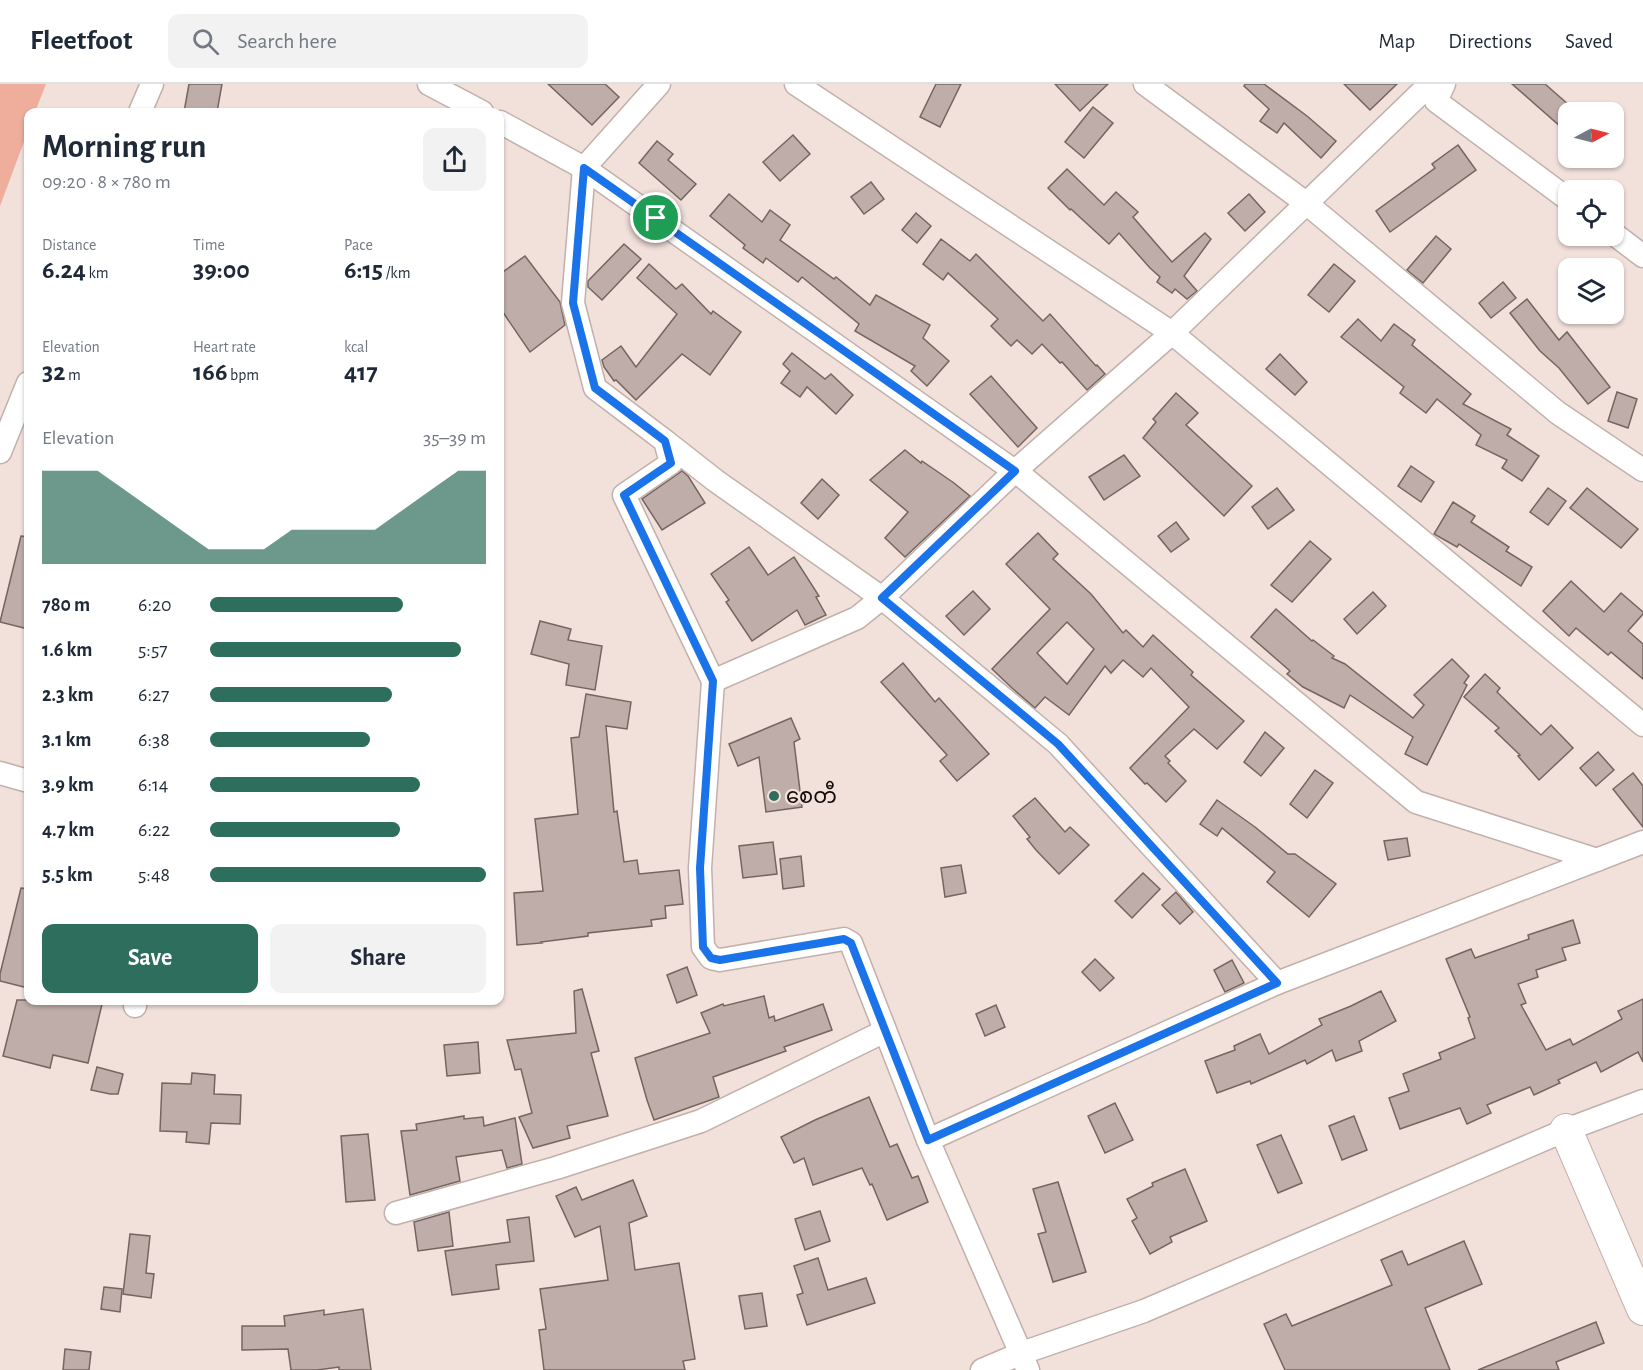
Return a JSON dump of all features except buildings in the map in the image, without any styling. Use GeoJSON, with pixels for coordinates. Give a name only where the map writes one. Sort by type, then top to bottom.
{"type":"FeatureCollection","features":[{"type":"Feature","properties":{"kind":"street"},"geometry":{"type":"LineString","coordinates":[[142,108],[152,84]]}},
{"type":"Feature","properties":{"kind":"street"},"geometry":{"type":"LineString","coordinates":[[429,84],[467,108]]}},
{"type":"Feature","properties":{"kind":"street"},"geometry":{"type":"LineString","coordinates":[[659,84],[584,168],[573,303],[595,388],[716,481],[882,598],[1058,744],[1277,983]]}},
{"type":"Feature","properties":{"kind":"street"},"geometry":{"type":"LineString","coordinates":[[796,84],[1172,333],[1643,725]]}},
{"type":"Feature","properties":{"kind":"street"},"geometry":{"type":"LineString","coordinates":[[1144,84],[1306,203],[1558,413],[1643,470]]}},
{"type":"Feature","properties":{"kind":"street"},"geometry":{"type":"LineString","coordinates":[[713,681],[857,618],[882,598],[1015,471],[1172,333],[1430,84]]}},
{"type":"Feature","properties":{"kind":"street"},"geometry":{"type":"LineString","coordinates":[[1444,84],[1436,101],[1558,192]]}},
{"type":"Feature","properties":{"kind":"street"},"geometry":{"type":"LineString","coordinates":[[504,124],[584,168],[1015,471],[1416,802],[1597,860]]}},
{"type":"Feature","properties":{"kind":"street"},"geometry":{"type":"LineString","coordinates":[[1624,242],[1643,256]]}},
{"type":"Feature","properties":{"kind":"street"},"geometry":{"type":"LineString","coordinates":[[0,452],[24,393]]}},
{"type":"Feature","properties":{"kind":"street"},"geometry":{"type":"LineString","coordinates":[[665,441],[671,463],[624,495],[713,681],[700,868],[703,947],[711,958],[720,960],[844,939],[851,943],[928,1140],[1025,1361]]}},
{"type":"Feature","properties":{"kind":"street"},"geometry":{"type":"LineString","coordinates":[[0,772],[24,780]]}},
{"type":"Feature","properties":{"kind":"street"},"geometry":{"type":"LineString","coordinates":[[928,1140],[1277,983],[1643,842]]}},
{"type":"Feature","properties":{"kind":"street"},"geometry":{"type":"LineString","coordinates":[[396,1213],[556,1168],[701,1121],[885,1031]]}},
{"type":"Feature","properties":{"kind":"street"},"geometry":{"type":"LineString","coordinates":[[982,1370],[1025,1361],[1566,1130],[1643,1101]]}},
{"type":"Feature","properties":{"kind":"street"},"geometry":{"type":"LineString","coordinates":[[1566,1130],[1643,1309]]}},
{"type":"Feature","properties":{"kind":"shaded area"},"geometry":{"type":"Polygon","coordinates":[[[0,84],[46,84],[37,108],[24,108],[24,142],[0,206],[0,84]]]}},
{"type":"Feature","properties":{"kind":"place","name":"စေတီ"},"geometry":{"type":"Point","coordinates":[774,796]}},
{"type":"Feature","properties":{"kind":"route"},"geometry":{"type":"LineString","coordinates":[[584,168],[656,218],[1015,471],[882,598],[1058,744],[1277,983],[928,1140],[851,943],[844,939],[720,960],[711,958],[703,947],[700,868],[713,681],[624,495],[671,463],[665,441],[595,388],[573,303],[584,168]]}}]}
